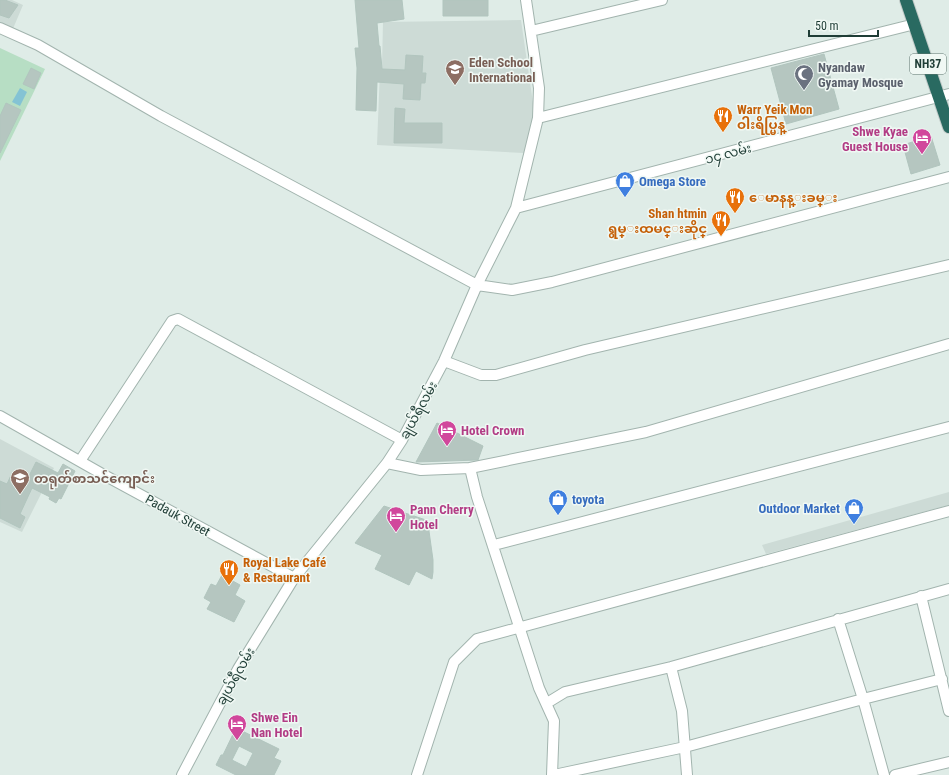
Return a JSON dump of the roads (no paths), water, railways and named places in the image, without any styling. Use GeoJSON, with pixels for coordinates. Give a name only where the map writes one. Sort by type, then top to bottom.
{"type":"FeatureCollection","features":[{"type":"Feature","properties":{"kind":"highway","name":"NH37"},"geometry":{"type":"LineString","coordinates":[[906,0],[914,24],[944,96],[949,127]]}},
{"type":"Feature","properties":{"kind":"street","name":"ချယ်ရီလမ်း"},"geometry":{"type":"LineString","coordinates":[[182,775],[238,669],[294,578],[387,463],[402,440],[444,361],[477,285],[516,208],[538,118],[539,88],[526,0]]}},
{"type":"Feature","properties":{"kind":"street"},"geometry":{"type":"LineString","coordinates":[[531,32],[662,0]]}},
{"type":"Feature","properties":{"kind":"street"},"geometry":{"type":"LineString","coordinates":[[538,118],[914,24]]}},
{"type":"Feature","properties":{"kind":"street"},"geometry":{"type":"LineString","coordinates":[[0,28],[38,46],[161,116],[477,285],[512,290],[552,282],[949,177]]}},
{"type":"Feature","properties":{"kind":"street","name":"၁၄ လမ်း"},"geometry":{"type":"LineString","coordinates":[[516,208],[944,96]]}},
{"type":"Feature","properties":{"kind":"street"},"geometry":{"type":"LineString","coordinates":[[444,361],[481,375],[496,374],[593,349],[949,265]]}},
{"type":"Feature","properties":{"kind":"street"},"geometry":{"type":"LineString","coordinates":[[80,461],[172,321],[178,319],[402,440]]}},
{"type":"Feature","properties":{"kind":"street"},"geometry":{"type":"LineString","coordinates":[[387,463],[421,470],[470,468],[646,432],[949,344]]}},
{"type":"Feature","properties":{"kind":"street","name":"Padauk Street"},"geometry":{"type":"LineString","coordinates":[[0,416],[294,578]]}},
{"type":"Feature","properties":{"kind":"street"},"geometry":{"type":"LineString","coordinates":[[494,545],[949,427]]}},
{"type":"Feature","properties":{"kind":"street"},"geometry":{"type":"LineString","coordinates":[[470,468],[477,497],[494,545],[539,688],[554,721],[553,775],[685,747],[942,679]]}},
{"type":"Feature","properties":{"kind":"street"},"geometry":{"type":"LineString","coordinates":[[417,775],[454,662],[477,639],[949,511]]}},
{"type":"Feature","properties":{"kind":"street"},"geometry":{"type":"LineString","coordinates":[[547,703],[565,692],[671,667],[949,589]]}},
{"type":"Feature","properties":{"kind":"street"},"geometry":{"type":"LineString","coordinates":[[921,596],[949,711]]}},
{"type":"Feature","properties":{"kind":"street"},"geometry":{"type":"LineString","coordinates":[[838,619],[863,699],[884,775]]}},
{"type":"Feature","properties":{"kind":"street"},"geometry":{"type":"LineString","coordinates":[[671,667],[682,711],[687,775]]}},
{"type":"Feature","properties":{"kind":"street"},"geometry":{"type":"LineString","coordinates":[[895,775],[949,762]]}},
{"type":"Feature","properties":{"kind":"water"},"geometry":{"type":"Polygon","coordinates":[[[20,88],[27,92],[20,106],[12,102],[20,88]]]}},
{"type":"Feature","properties":{"kind":"place","name":"Eden School International"},"geometry":{"type":"Point","coordinates":[455,86]}},
{"type":"Feature","properties":{"kind":"place","name":"Nyandaw Gyamay Mosque"},"geometry":{"type":"Point","coordinates":[804,91]}},
{"type":"Feature","properties":{"kind":"place","name":"Warr Yeik Mon ဝါးရိပ္မြန္"},"geometry":{"type":"Point","coordinates":[723,133]}},
{"type":"Feature","properties":{"kind":"place","name":"Shwe Kyae Guest House"},"geometry":{"type":"Point","coordinates":[922,155]}},
{"type":"Feature","properties":{"kind":"place","name":"Omega Store"},"geometry":{"type":"Point","coordinates":[625,198]}},
{"type":"Feature","properties":{"kind":"place","name":"ေမာနန္းခမ္း"},"geometry":{"type":"Point","coordinates":[735,214]}},
{"type":"Feature","properties":{"kind":"place","name":"Shan htmin ရွမ္းထမင္းဆိုင္"},"geometry":{"type":"Point","coordinates":[721,237]}},
{"type":"Feature","properties":{"kind":"place","name":"Hotel Crown"},"geometry":{"type":"Point","coordinates":[447,447]}},
{"type":"Feature","properties":{"kind":"place","name":"တရုတ်စာသင်ကျောင်း"},"geometry":{"type":"Point","coordinates":[20,495]}},
{"type":"Feature","properties":{"kind":"place","name":"toyota"},"geometry":{"type":"Point","coordinates":[558,516]}},
{"type":"Feature","properties":{"kind":"place","name":"Outdoor Market"},"geometry":{"type":"Point","coordinates":[854,525]}},
{"type":"Feature","properties":{"kind":"place","name":"Pann Cherry Hotel"},"geometry":{"type":"Point","coordinates":[396,533]}},
{"type":"Feature","properties":{"kind":"place","name":"Royal Lake Café & Restaurant"},"geometry":{"type":"Point","coordinates":[229,586]}},
{"type":"Feature","properties":{"kind":"place","name":"Shwe Ein Nan Hotel"},"geometry":{"type":"Point","coordinates":[237,741]}}]}
